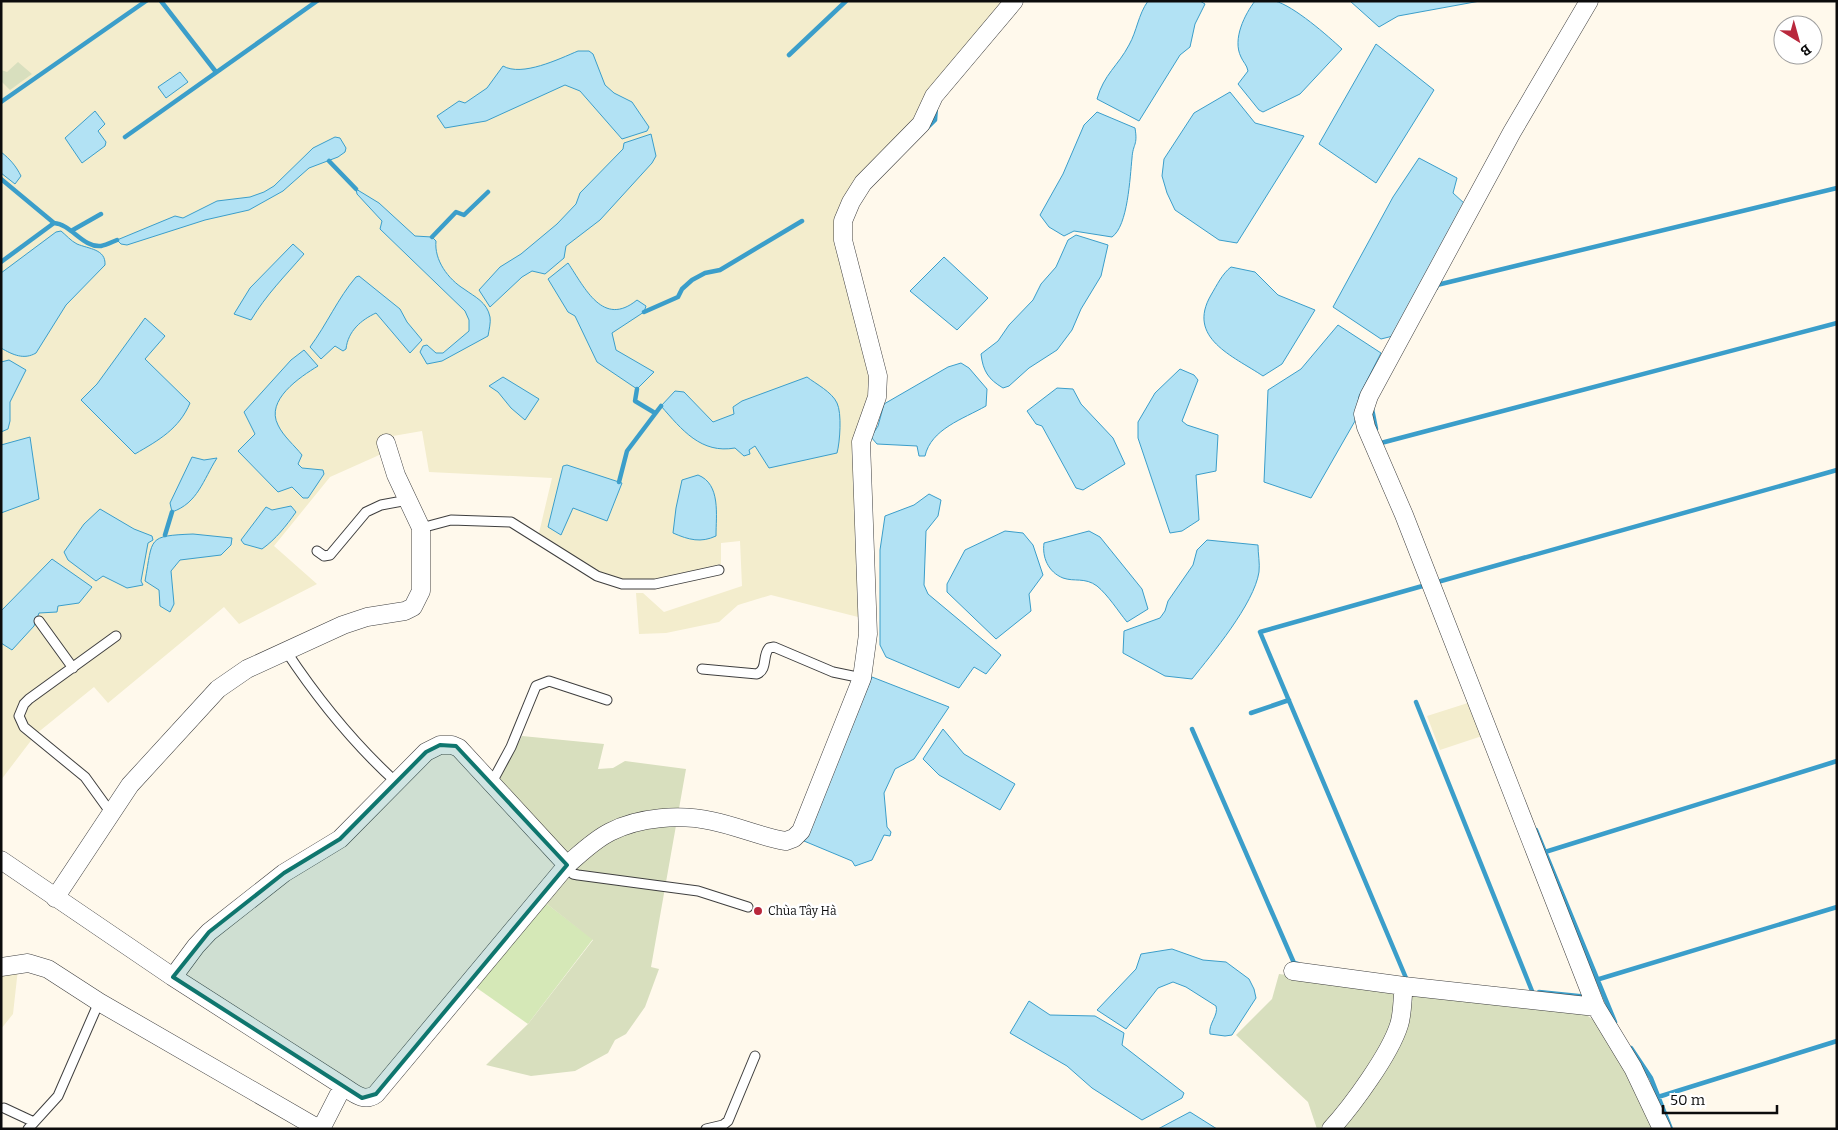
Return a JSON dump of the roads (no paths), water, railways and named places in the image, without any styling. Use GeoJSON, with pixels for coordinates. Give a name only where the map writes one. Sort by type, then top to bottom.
{"type":"FeatureCollection","features":[{"type":"Feature","properties":{"kind":"street"},"geometry":{"type":"LineString","coordinates":[[1,860],[173,977],[362,1098],[370,1098],[376,1094],[567,865],[594,842],[610,832],[626,825],[648,820],[680,818],[710,820],[776,840],[786,841],[794,838],[801,831],[862,678],[868,634],[861,442],[878,388],[878,376],[843,240],[844,221],[851,202],[863,183],[921,124],[934,96],[1014,1]]}},
{"type":"Feature","properties":{"kind":"street"},"geometry":{"type":"LineString","coordinates":[[1589,1],[1507,140],[1372,390],[1364,414],[1371,441],[1404,515],[1596,1007],[1633,1068],[1662,1129]]}},
{"type":"Feature","properties":{"kind":"street"},"geometry":{"type":"LineString","coordinates":[[55,898],[111,812],[154,756],[218,689],[247,669],[356,620],[405,611],[413,606],[421,591],[421,528],[391,464],[386,443]]}},
{"type":"Feature","properties":{"kind":"street"},"geometry":{"type":"LineString","coordinates":[[173,977],[209,932],[284,873],[340,839],[426,752],[436,746],[448,744],[459,748],[567,865]]}},
{"type":"Feature","properties":{"kind":"street"},"geometry":{"type":"LineString","coordinates":[[1,967],[18,964],[38,965],[320,1129],[343,1086]]}},
{"type":"Feature","properties":{"kind":"street"},"geometry":{"type":"LineString","coordinates":[[1293,971],[1404,986],[1596,1007]]}},
{"type":"Feature","properties":{"kind":"street"},"geometry":{"type":"LineString","coordinates":[[1331,1129],[1372,1076],[1395,1034],[1400,1024],[1404,986]]}},
{"type":"Feature","properties":{"kind":"lane"},"geometry":{"type":"LineString","coordinates":[[317,551],[324,556],[330,555],[359,519],[374,507],[408,500]]}},
{"type":"Feature","properties":{"kind":"lane"},"geometry":{"type":"LineString","coordinates":[[421,528],[452,520],[511,522],[597,576],[622,584],[656,584],[719,570]]}},
{"type":"Feature","properties":{"kind":"lane"},"geometry":{"type":"LineString","coordinates":[[39,621],[73,668]]}},
{"type":"Feature","properties":{"kind":"lane"},"geometry":{"type":"LineString","coordinates":[[111,812],[85,777],[66,764],[24,728],[19,716],[24,704],[29,699],[116,636]]}},
{"type":"Feature","properties":{"kind":"lane"},"geometry":{"type":"LineString","coordinates":[[702,669],[757,674],[764,668],[766,652],[769,648],[774,647],[834,672],[862,678]]}},
{"type":"Feature","properties":{"kind":"lane"},"geometry":{"type":"LineString","coordinates":[[286,651],[318,699],[360,748],[397,783]]}},
{"type":"Feature","properties":{"kind":"lane"},"geometry":{"type":"LineString","coordinates":[[491,784],[511,747],[536,686],[549,682],[607,700]]}},
{"type":"Feature","properties":{"kind":"lane"},"geometry":{"type":"LineString","coordinates":[[567,865],[573,874],[578,876],[698,891],[748,907]]}},
{"type":"Feature","properties":{"kind":"lane"},"geometry":{"type":"LineString","coordinates":[[4,1108],[31,1126],[58,1096],[99,1002]]}},
{"type":"Feature","properties":{"kind":"lane"},"geometry":{"type":"LineString","coordinates":[[706,1129],[724,1125],[728,1121],[754,1056]]}},
{"type":"Feature","properties":{"kind":"water"},"geometry":{"type":"Polygon","coordinates":[[[1148,1],[1200,1],[1205,4],[1195,24],[1190,47],[1180,55],[1139,121],[1097,99],[1107,76],[1129,45],[1148,1]]]}},
{"type":"Feature","properties":{"kind":"water"},"geometry":{"type":"Polygon","coordinates":[[[1255,1],[1275,1],[1283,4],[1310,22],[1342,49],[1300,94],[1263,112],[1259,110],[1238,84],[1248,71],[1239,50],[1239,35],[1247,13],[1255,1]]]}},
{"type":"Feature","properties":{"kind":"water"},"geometry":{"type":"Polygon","coordinates":[[[1350,1],[1480,1],[1398,16],[1379,27],[1350,1]]]}},
{"type":"Feature","properties":{"kind":"water"},"geometry":{"type":"Polygon","coordinates":[[[1376,44],[1434,90],[1376,183],[1319,144],[1376,44]]]}},
{"type":"Feature","properties":{"kind":"water"},"geometry":{"type":"Polygon","coordinates":[[[578,51],[589,51],[593,54],[605,85],[614,93],[632,102],[649,127],[647,131],[622,139],[580,91],[565,85],[486,121],[445,128],[437,116],[459,101],[465,103],[487,88],[503,66],[511,69],[520,69],[540,66],[578,51]]]}},
{"type":"Feature","properties":{"kind":"water"},"geometry":{"type":"Polygon","coordinates":[[[180,72],[188,82],[166,98],[158,87],[180,72]]]}},
{"type":"Feature","properties":{"kind":"water"},"geometry":{"type":"Polygon","coordinates":[[[1230,92],[1255,123],[1304,136],[1237,243],[1219,240],[1175,210],[1162,176],[1164,159],[1194,113],[1230,92]]]}},
{"type":"Feature","properties":{"kind":"water"},"geometry":{"type":"Polygon","coordinates":[[[95,111],[105,124],[98,131],[106,142],[105,146],[82,163],[65,138],[95,111]]]}},
{"type":"Feature","properties":{"kind":"water"},"geometry":{"type":"Polygon","coordinates":[[[1097,112],[1135,128],[1136,141],[1125,212],[1122,223],[1112,237],[1074,231],[1064,236],[1049,227],[1040,215],[1063,174],[1084,125],[1097,112]]]}},
{"type":"Feature","properties":{"kind":"water"},"geometry":{"type":"Polygon","coordinates":[[[651,134],[656,156],[652,163],[600,220],[566,246],[564,258],[545,274],[532,271],[522,277],[490,307],[479,290],[500,267],[521,254],[557,224],[576,204],[580,193],[623,149],[624,143],[651,134]]]}},
{"type":"Feature","properties":{"kind":"water"},"geometry":{"type":"Polygon","coordinates":[[[335,137],[340,138],[346,148],[345,152],[338,157],[309,168],[283,191],[249,210],[205,220],[127,245],[121,244],[117,240],[175,216],[183,218],[217,201],[250,197],[264,192],[274,186],[313,148],[335,137]]]}},
{"type":"Feature","properties":{"kind":"water"},"geometry":{"type":"Polygon","coordinates":[[[1,152],[21,176],[15,184],[1,173],[1,152]]]}},
{"type":"Feature","properties":{"kind":"water"},"geometry":{"type":"Polygon","coordinates":[[[1419,158],[1457,178],[1453,193],[1465,204],[1393,336],[1381,339],[1333,307],[1393,197],[1419,158]]]}},
{"type":"Feature","properties":{"kind":"water"},"geometry":{"type":"Polygon","coordinates":[[[356,189],[379,203],[415,236],[432,237],[436,241],[437,255],[443,268],[458,285],[480,300],[486,307],[490,319],[488,336],[442,361],[427,364],[420,352],[423,346],[427,345],[436,353],[443,353],[469,331],[469,320],[465,311],[380,229],[382,221],[357,194],[356,189]]]}},
{"type":"Feature","properties":{"kind":"water"},"geometry":{"type":"Polygon","coordinates":[[[61,231],[77,244],[100,253],[105,260],[105,265],[66,305],[36,353],[27,356],[14,355],[1,348],[1,273],[56,232],[61,231]]]}},
{"type":"Feature","properties":{"kind":"water"},"geometry":{"type":"Polygon","coordinates":[[[1076,235],[1108,245],[1101,276],[1081,309],[1072,330],[1057,350],[1029,368],[1009,386],[1003,388],[987,374],[981,354],[998,341],[1009,325],[1033,300],[1041,284],[1056,267],[1068,240],[1076,235]]]}},
{"type":"Feature","properties":{"kind":"water"},"geometry":{"type":"Polygon","coordinates":[[[293,244],[304,254],[269,294],[251,320],[234,314],[250,288],[293,244]]]}},
{"type":"Feature","properties":{"kind":"water"},"geometry":{"type":"Polygon","coordinates":[[[944,257],[988,298],[957,330],[910,291],[944,257]]]}},
{"type":"Feature","properties":{"kind":"water"},"geometry":{"type":"Polygon","coordinates":[[[568,263],[588,293],[605,307],[614,310],[625,307],[637,300],[646,306],[644,312],[612,333],[616,350],[654,372],[637,389],[597,362],[575,316],[568,312],[548,279],[568,263]]]}},
{"type":"Feature","properties":{"kind":"water"},"geometry":{"type":"Polygon","coordinates":[[[1231,267],[1255,272],[1278,295],[1315,310],[1282,364],[1263,376],[1216,344],[1204,323],[1205,310],[1211,295],[1222,276],[1231,267]]]}},
{"type":"Feature","properties":{"kind":"water"},"geometry":{"type":"Polygon","coordinates":[[[359,276],[400,309],[407,322],[422,340],[410,353],[376,313],[356,327],[349,337],[346,349],[343,351],[335,346],[321,359],[310,347],[344,294],[356,277],[359,276]]]}},
{"type":"Feature","properties":{"kind":"water"},"geometry":{"type":"Polygon","coordinates":[[[145,318],[165,336],[145,359],[190,403],[174,427],[160,439],[135,454],[81,400],[97,384],[145,318]]]}},
{"type":"Feature","properties":{"kind":"water"},"geometry":{"type":"Polygon","coordinates":[[[1338,325],[1381,353],[1359,396],[1355,421],[1311,498],[1264,482],[1268,390],[1301,369],[1338,325]]]}},
{"type":"Feature","properties":{"kind":"water"},"geometry":{"type":"Polygon","coordinates":[[[304,350],[318,366],[302,376],[286,390],[276,407],[275,416],[283,433],[302,455],[298,464],[302,468],[323,470],[324,474],[308,498],[303,498],[292,487],[278,492],[238,451],[255,434],[244,412],[291,360],[304,350]]]}},
{"type":"Feature","properties":{"kind":"water"},"geometry":{"type":"Polygon","coordinates":[[[9,360],[26,370],[10,402],[8,429],[1,432],[1,362],[9,360]]]}},
{"type":"Feature","properties":{"kind":"water"},"geometry":{"type":"Polygon","coordinates":[[[961,363],[969,368],[987,389],[986,406],[958,420],[941,432],[928,447],[925,456],[919,456],[917,446],[877,444],[871,437],[878,426],[884,404],[948,367],[961,363]]]}},
{"type":"Feature","properties":{"kind":"water"},"geometry":{"type":"Polygon","coordinates":[[[1180,369],[1194,375],[1198,380],[1182,421],[1187,425],[1218,435],[1216,471],[1196,475],[1199,520],[1182,531],[1170,533],[1138,438],[1138,422],[1155,393],[1180,369]]]}},
{"type":"Feature","properties":{"kind":"water"},"geometry":{"type":"Polygon","coordinates":[[[503,377],[539,399],[525,420],[511,408],[498,392],[489,386],[503,377]]]}},
{"type":"Feature","properties":{"kind":"water"},"geometry":{"type":"Polygon","coordinates":[[[807,377],[828,392],[835,399],[839,408],[840,428],[837,453],[769,468],[755,446],[749,450],[750,454],[744,456],[735,448],[723,449],[702,444],[677,424],[661,406],[675,391],[684,392],[713,422],[734,414],[733,407],[742,401],[807,377]]]}},
{"type":"Feature","properties":{"kind":"water"},"geometry":{"type":"Polygon","coordinates":[[[1057,388],[1073,389],[1081,404],[1113,438],[1125,464],[1083,490],[1076,488],[1042,426],[1036,424],[1027,411],[1057,388]]]}},
{"type":"Feature","properties":{"kind":"water"},"geometry":{"type":"Polygon","coordinates":[[[30,437],[39,499],[1,513],[1,445],[30,437]]]}},
{"type":"Feature","properties":{"kind":"water"},"geometry":{"type":"Polygon","coordinates":[[[192,457],[204,460],[217,458],[194,497],[181,508],[172,512],[170,503],[192,457]]]}},
{"type":"Feature","properties":{"kind":"water"},"geometry":{"type":"Polygon","coordinates":[[[567,465],[622,483],[607,521],[573,508],[561,535],[548,527],[563,466],[567,465]]]}},
{"type":"Feature","properties":{"kind":"water"},"geometry":{"type":"Polygon","coordinates":[[[698,475],[711,485],[716,501],[716,536],[700,540],[690,539],[673,533],[682,480],[698,475]]]}},
{"type":"Feature","properties":{"kind":"water"},"geometry":{"type":"Polygon","coordinates":[[[929,494],[941,500],[938,516],[926,531],[924,585],[928,594],[1001,655],[986,674],[974,667],[959,688],[886,657],[880,645],[880,550],[885,516],[914,505],[929,494]]]}},
{"type":"Feature","properties":{"kind":"water"},"geometry":{"type":"Polygon","coordinates":[[[291,506],[296,512],[272,541],[262,549],[244,544],[241,540],[266,507],[272,510],[291,506]]]}},
{"type":"Feature","properties":{"kind":"water"},"geometry":{"type":"Polygon","coordinates":[[[100,509],[134,529],[152,536],[153,540],[148,543],[141,581],[143,585],[127,588],[103,576],[96,581],[68,560],[64,552],[84,524],[100,509]]]}},
{"type":"Feature","properties":{"kind":"water"},"geometry":{"type":"Polygon","coordinates":[[[1005,531],[1023,533],[1033,545],[1043,575],[1029,594],[1031,611],[996,639],[947,592],[947,584],[965,550],[1005,531]]]}},
{"type":"Feature","properties":{"kind":"water"},"geometry":{"type":"Polygon","coordinates":[[[1089,531],[1100,537],[1142,589],[1148,609],[1127,622],[1109,598],[1093,583],[1063,578],[1053,572],[1047,564],[1044,554],[1044,543],[1089,531]]]}},
{"type":"Feature","properties":{"kind":"water"},"geometry":{"type":"Polygon","coordinates":[[[193,534],[232,538],[231,545],[221,555],[180,560],[171,571],[174,604],[170,612],[160,606],[159,590],[145,581],[149,555],[155,542],[160,538],[193,534]]]}},
{"type":"Feature","properties":{"kind":"water"},"geometry":{"type":"Polygon","coordinates":[[[1207,540],[1258,545],[1259,572],[1256,585],[1231,628],[1192,679],[1165,676],[1123,653],[1124,631],[1160,618],[1165,611],[1168,601],[1193,565],[1197,550],[1207,540]]]}},
{"type":"Feature","properties":{"kind":"water"},"geometry":{"type":"Polygon","coordinates":[[[52,559],[92,587],[79,603],[58,606],[57,612],[39,613],[34,626],[12,650],[1,643],[1,611],[52,559]]]}},
{"type":"Feature","properties":{"kind":"water"},"geometry":{"type":"Polygon","coordinates":[[[872,677],[949,707],[914,759],[895,769],[884,793],[887,827],[891,832],[890,836],[884,835],[872,860],[855,866],[852,861],[804,841],[806,832],[872,677]]]}},
{"type":"Feature","properties":{"kind":"water"},"geometry":{"type":"Polygon","coordinates":[[[943,729],[964,754],[1015,784],[1000,810],[939,775],[923,759],[943,729]]]}},
{"type":"Feature","properties":{"kind":"water"},"geometry":{"type":"Polygon","coordinates":[[[1172,949],[1203,960],[1226,962],[1249,979],[1256,998],[1232,1035],[1210,1034],[1217,1009],[1216,1006],[1186,987],[1173,982],[1158,988],[1126,1029],[1097,1010],[1136,969],[1141,954],[1172,949]]]}},
{"type":"Feature","properties":{"kind":"water"},"geometry":{"type":"Polygon","coordinates":[[[1029,1001],[1050,1015],[1095,1016],[1124,1033],[1122,1045],[1184,1093],[1182,1098],[1142,1120],[1092,1088],[1067,1066],[1010,1033],[1029,1001]]]}},
{"type":"Feature","properties":{"kind":"water"},"geometry":{"type":"Polygon","coordinates":[[[1190,1112],[1217,1129],[1158,1129],[1190,1112]]]}},
{"type":"Feature","properties":{"kind":"waterway"},"geometry":{"type":"LineString","coordinates":[[1,102],[146,1]]}},
{"type":"Feature","properties":{"kind":"waterway"},"geometry":{"type":"LineString","coordinates":[[161,1],[216,72]]}},
{"type":"Feature","properties":{"kind":"waterway"},"geometry":{"type":"LineString","coordinates":[[125,137],[317,1]]}},
{"type":"Feature","properties":{"kind":"waterway"},"geometry":{"type":"LineString","coordinates":[[789,55],[846,1]]}},
{"type":"Feature","properties":{"kind":"waterway"},"geometry":{"type":"LineString","coordinates":[[927,128],[935,120],[936,107]]}},
{"type":"Feature","properties":{"kind":"waterway"},"geometry":{"type":"LineString","coordinates":[[329,161],[356,189]]}},
{"type":"Feature","properties":{"kind":"waterway"},"geometry":{"type":"LineString","coordinates":[[1,179],[54,223]]}},
{"type":"Feature","properties":{"kind":"waterway"},"geometry":{"type":"LineString","coordinates":[[1436,288],[1437,285],[1837,188]]}},
{"type":"Feature","properties":{"kind":"waterway"},"geometry":{"type":"LineString","coordinates":[[432,237],[456,212],[464,215],[488,192]]}},
{"type":"Feature","properties":{"kind":"waterway"},"geometry":{"type":"LineString","coordinates":[[71,231],[101,214]]}},
{"type":"Feature","properties":{"kind":"waterway"},"geometry":{"type":"LineString","coordinates":[[644,312],[678,297],[682,289],[692,280],[705,273],[720,270],[802,221]]}},
{"type":"Feature","properties":{"kind":"waterway"},"geometry":{"type":"LineString","coordinates":[[1,262],[54,223],[66,227],[83,240],[95,246],[103,246],[117,240]]}},
{"type":"Feature","properties":{"kind":"waterway"},"geometry":{"type":"LineString","coordinates":[[1381,443],[1837,323]]}},
{"type":"Feature","properties":{"kind":"waterway"},"geometry":{"type":"LineString","coordinates":[[637,389],[635,401],[655,413]]}},
{"type":"Feature","properties":{"kind":"waterway"},"geometry":{"type":"LineString","coordinates":[[619,482],[627,451],[661,406]]}},
{"type":"Feature","properties":{"kind":"waterway"},"geometry":{"type":"LineString","coordinates":[[1372,409],[1376,429]]}},
{"type":"Feature","properties":{"kind":"waterway"},"geometry":{"type":"LineString","coordinates":[[1434,583],[1837,470]]}},
{"type":"Feature","properties":{"kind":"waterway"},"geometry":{"type":"LineString","coordinates":[[165,535],[172,512]]}},
{"type":"Feature","properties":{"kind":"waterway"},"geometry":{"type":"LineString","coordinates":[[1406,978],[1260,632],[1426,585]]}},
{"type":"Feature","properties":{"kind":"waterway"},"geometry":{"type":"LineString","coordinates":[[1251,713],[1289,700]]}},
{"type":"Feature","properties":{"kind":"waterway"},"geometry":{"type":"LineString","coordinates":[[1416,702],[1532,991]]}},
{"type":"Feature","properties":{"kind":"waterway"},"geometry":{"type":"LineString","coordinates":[[1192,729],[1294,963],[1298,964]]}},
{"type":"Feature","properties":{"kind":"waterway"},"geometry":{"type":"LineString","coordinates":[[1545,852],[1837,761]]}},
{"type":"Feature","properties":{"kind":"waterway"},"geometry":{"type":"LineString","coordinates":[[1536,830],[1615,1022]]}},
{"type":"Feature","properties":{"kind":"waterway"},"geometry":{"type":"LineString","coordinates":[[1596,980],[1837,907]]}},
{"type":"Feature","properties":{"kind":"waterway"},"geometry":{"type":"LineString","coordinates":[[1539,992],[1588,997]]}},
{"type":"Feature","properties":{"kind":"waterway"},"geometry":{"type":"LineString","coordinates":[[1658,1097],[1837,1041]]}},
{"type":"Feature","properties":{"kind":"waterway"},"geometry":{"type":"LineString","coordinates":[[1631,1048],[1651,1078],[1671,1129]]}},
{"type":"Feature","properties":{"kind":"place","name":"Chùa Tây Hà"},"geometry":{"type":"Point","coordinates":[758,911]}}]}
